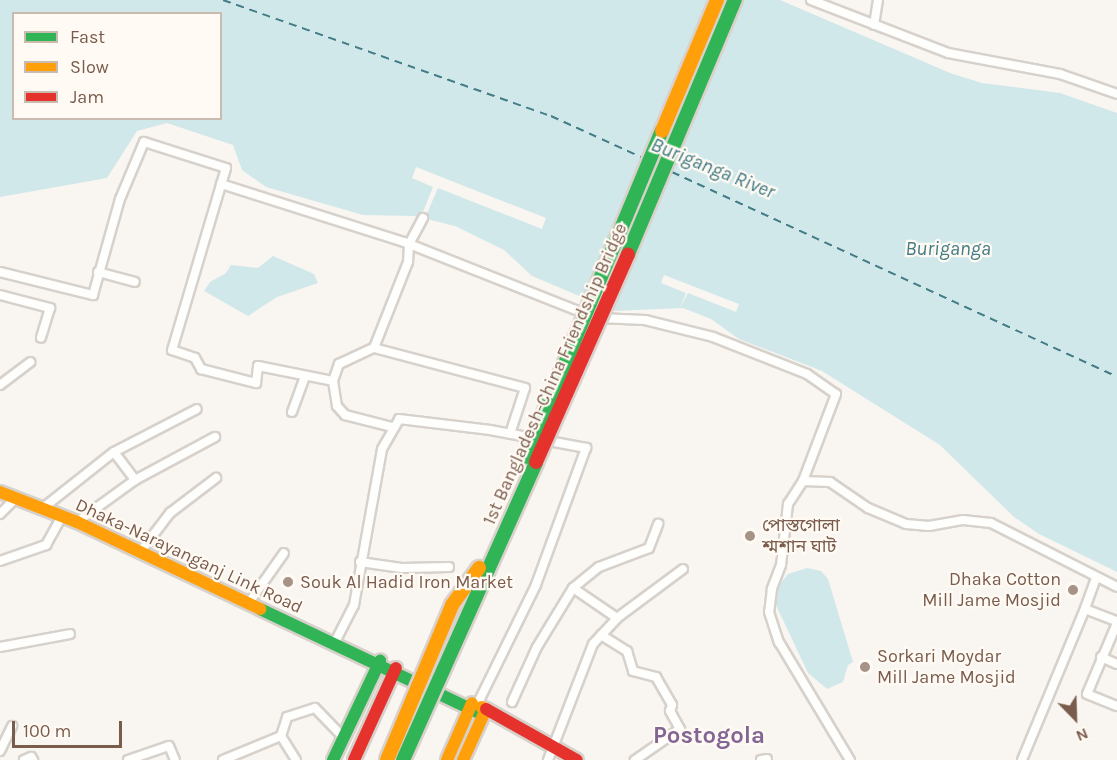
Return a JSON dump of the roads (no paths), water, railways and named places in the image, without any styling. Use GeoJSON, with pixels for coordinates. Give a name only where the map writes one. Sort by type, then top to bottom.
{"type":"FeatureCollection","features":[{"type":"Feature","properties":{"kind":"main road","name":"1st Bangladesh-China Friendship Bridge"},"geometry":{"type":"LineString","coordinates":[[403,760],[717,0]]}},
{"type":"Feature","properties":{"kind":"main road","name":"1st Bangladesh-China Friendship Bridge"},"geometry":{"type":"LineString","coordinates":[[393,760],[483,570],[735,0]]}},
{"type":"Feature","properties":{"kind":"main road","name":"Dhaka-Narayanganj Link Road"},"geometry":{"type":"LineString","coordinates":[[0,492],[77,522],[361,657],[504,719],[550,753],[577,760]]}},
{"type":"Feature","properties":{"kind":"main road"},"geometry":{"type":"LineString","coordinates":[[387,760],[452,605],[483,570]]}},
{"type":"Feature","properties":{"kind":"main road"},"geometry":{"type":"LineString","coordinates":[[414,760],[476,618],[483,570]]}},
{"type":"Feature","properties":{"kind":"main road"},"geometry":{"type":"LineString","coordinates":[[333,760],[343,737],[387,667]]}},
{"type":"Feature","properties":{"kind":"main road"},"geometry":{"type":"LineString","coordinates":[[345,760],[387,667]]}},
{"type":"Feature","properties":{"kind":"main road"},"geometry":{"type":"LineString","coordinates":[[354,760],[387,667]]}},
{"type":"Feature","properties":{"kind":"main road"},"geometry":{"type":"LineString","coordinates":[[447,760],[477,708]]}},
{"type":"Feature","properties":{"kind":"main road"},"geometry":{"type":"LineString","coordinates":[[452,760],[477,708]]}},
{"type":"Feature","properties":{"kind":"main road"},"geometry":{"type":"LineString","coordinates":[[463,760],[477,708]]}},
{"type":"Feature","properties":{"kind":"street"},"geometry":{"type":"LineString","coordinates":[[811,0],[948,53],[1060,74],[1117,94]]}},
{"type":"Feature","properties":{"kind":"street"},"geometry":{"type":"LineString","coordinates":[[874,25],[875,1]]}},
{"type":"Feature","properties":{"kind":"street"},"geometry":{"type":"LineString","coordinates":[[0,272],[93,295],[120,199],[144,142],[226,168],[172,350],[195,358],[201,369],[256,383],[258,366],[333,381]]}},
{"type":"Feature","properties":{"kind":"street"},"geometry":{"type":"LineString","coordinates":[[221,184],[409,244],[569,304],[594,318],[645,320],[713,338],[770,358],[831,387],[837,394],[802,481],[788,504],[781,565],[769,612],[779,642],[850,760]]}},
{"type":"Feature","properties":{"kind":"street"},"geometry":{"type":"LineString","coordinates":[[374,348],[408,262],[409,244],[423,218]]}},
{"type":"Feature","properties":{"kind":"street"},"geometry":{"type":"LineString","coordinates":[[98,272],[135,282]]}},
{"type":"Feature","properties":{"kind":"street"},"geometry":{"type":"LineString","coordinates":[[0,295],[50,308],[41,338]]}},
{"type":"Feature","properties":{"kind":"street"},"geometry":{"type":"LineString","coordinates":[[392,427],[345,415],[338,406],[333,381],[339,364],[374,348],[525,388],[510,434]]}},
{"type":"Feature","properties":{"kind":"street"},"geometry":{"type":"LineString","coordinates":[[0,385],[30,362]]}},
{"type":"Feature","properties":{"kind":"street"},"geometry":{"type":"LineString","coordinates":[[292,412],[305,376]]}},
{"type":"Feature","properties":{"kind":"street"},"geometry":{"type":"LineString","coordinates":[[43,508],[114,452],[197,409]]}},
{"type":"Feature","properties":{"kind":"street"},"geometry":{"type":"LineString","coordinates":[[334,644],[354,605],[382,449],[392,427],[399,419],[510,434],[586,448],[536,585],[477,708]]}},
{"type":"Feature","properties":{"kind":"street"},"geometry":{"type":"LineString","coordinates":[[77,522],[135,480],[215,437]]}},
{"type":"Feature","properties":{"kind":"street"},"geometry":{"type":"LineString","coordinates":[[114,452],[135,480]]}},
{"type":"Feature","properties":{"kind":"street"},"geometry":{"type":"LineString","coordinates":[[141,551],[170,513],[216,478]]}},
{"type":"Feature","properties":{"kind":"street"},"geometry":{"type":"LineString","coordinates":[[802,481],[830,483],[868,508],[906,524],[929,526],[963,520],[991,523],[1117,587]]}},
{"type":"Feature","properties":{"kind":"street"},"geometry":{"type":"LineString","coordinates":[[0,514],[15,499]]}},
{"type":"Feature","properties":{"kind":"street"},"geometry":{"type":"LineString","coordinates":[[0,561],[46,544],[62,516]]}},
{"type":"Feature","properties":{"kind":"street"},"geometry":{"type":"LineString","coordinates":[[512,702],[542,639],[573,588],[598,567],[649,548],[658,524]]}},
{"type":"Feature","properties":{"kind":"street"},"geometry":{"type":"LineString","coordinates":[[248,604],[284,553]]}},
{"type":"Feature","properties":{"kind":"street"},"geometry":{"type":"LineString","coordinates":[[360,562],[402,568],[449,567]]}},
{"type":"Feature","properties":{"kind":"street"},"geometry":{"type":"LineString","coordinates":[[550,753],[593,644],[617,618],[683,569]]}},
{"type":"Feature","properties":{"kind":"street"},"geometry":{"type":"LineString","coordinates":[[1022,760],[1096,578]]}},
{"type":"Feature","properties":{"kind":"street"},"geometry":{"type":"LineString","coordinates":[[573,588],[617,618]]}},
{"type":"Feature","properties":{"kind":"street"},"geometry":{"type":"LineString","coordinates":[[1085,609],[1117,622],[1087,694],[1117,706]]}},
{"type":"Feature","properties":{"kind":"street"},"geometry":{"type":"LineString","coordinates":[[0,647],[70,634]]}},
{"type":"Feature","properties":{"kind":"street"},"geometry":{"type":"LineString","coordinates":[[601,635],[627,651],[633,671],[656,677],[672,705],[670,711],[680,729],[635,760]]}},
{"type":"Feature","properties":{"kind":"street"},"geometry":{"type":"LineString","coordinates":[[1101,657],[1117,664]]}},
{"type":"Feature","properties":{"kind":"street"},"geometry":{"type":"LineString","coordinates":[[296,760],[281,736],[287,717],[315,708],[343,737]]}},
{"type":"Feature","properties":{"kind":"street"},"geometry":{"type":"LineString","coordinates":[[4,760],[0,752],[12,726]]}},
{"type":"Feature","properties":{"kind":"street"},"geometry":{"type":"LineString","coordinates":[[223,760],[281,736]]}},
{"type":"Feature","properties":{"kind":"street"},"geometry":{"type":"LineString","coordinates":[[128,760],[169,746],[176,760]]}},
{"type":"Feature","properties":{"kind":"street"},"geometry":{"type":"LineString","coordinates":[[24,760],[31,757],[33,760]]}},
{"type":"Feature","properties":{"kind":"water","name":"Buriganga"},"geometry":{"type":"Polygon","coordinates":[[[0,0],[780,0],[950,73],[982,83],[1060,93],[1117,113],[1117,572],[1039,534],[1014,517],[940,445],[822,371],[739,339],[711,319],[683,308],[615,311],[532,276],[504,250],[455,226],[415,216],[363,215],[266,187],[242,170],[233,145],[167,123],[137,131],[107,178],[0,197],[0,0]]]}},
{"type":"Feature","properties":{"kind":"water"},"geometry":{"type":"Polygon","coordinates":[[[273,256],[314,274],[318,283],[277,297],[248,316],[204,291],[210,282],[226,273],[231,265],[258,268],[273,256]]]}},
{"type":"Feature","properties":{"kind":"water"},"geometry":{"type":"Polygon","coordinates":[[[807,568],[821,571],[828,579],[853,662],[848,665],[843,682],[827,689],[808,673],[774,601],[777,588],[788,574],[807,568]]]}},
{"type":"Feature","properties":{"kind":"place","name":"পোস্তগোলা শ্মশান ঘাট"},"geometry":{"type":"Point","coordinates":[750,536]}},
{"type":"Feature","properties":{"kind":"place","name":"Souk Al Hadid Iron Market"},"geometry":{"type":"Point","coordinates":[288,582]}},
{"type":"Feature","properties":{"kind":"place","name":"Dhaka Cotton Mill Jame Mosjid"},"geometry":{"type":"Point","coordinates":[1073,590]}},
{"type":"Feature","properties":{"kind":"place","name":"Sorkari Moydar Mill Jame Mosjid"},"geometry":{"type":"Point","coordinates":[865,667]}},
{"type":"Feature","properties":{"kind":"district","name":"Postogola"},"geometry":{"type":"Point","coordinates":[709,736]}},
{"type":"Feature","properties":{"kind":"water label","name":"Buriganga River"},"geometry":{"type":"Point","coordinates":[713,168]}}]}
